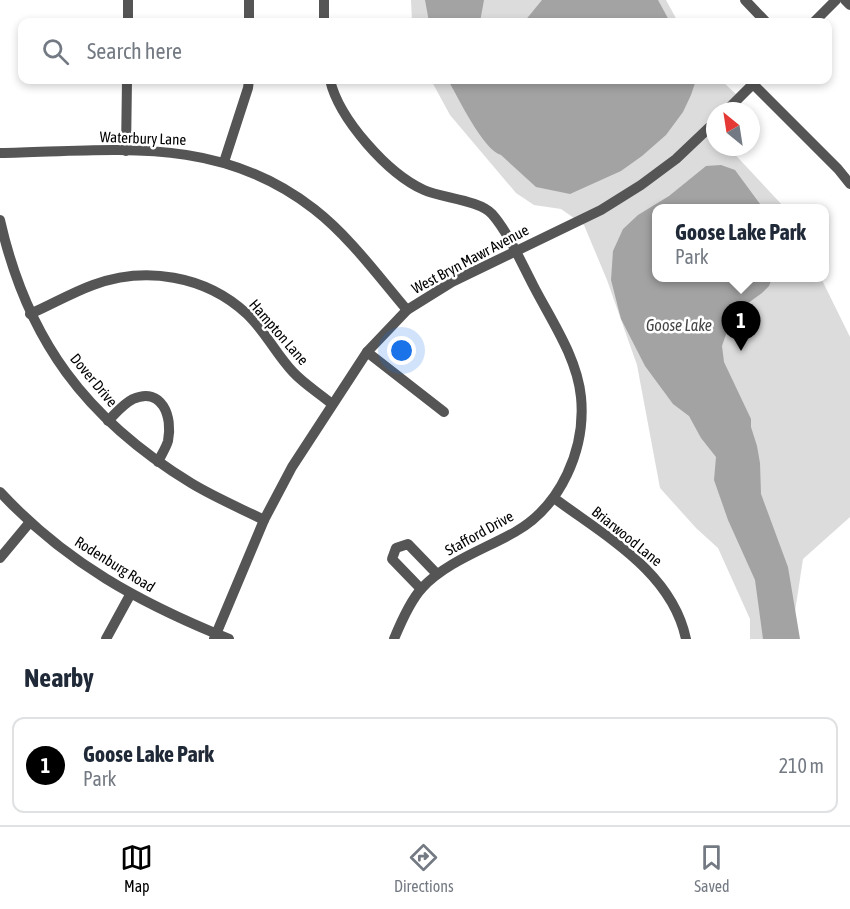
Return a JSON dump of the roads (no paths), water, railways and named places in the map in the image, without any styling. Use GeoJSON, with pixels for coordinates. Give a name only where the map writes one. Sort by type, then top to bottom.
{"type":"FeatureCollection","features":[{"type":"Feature","properties":{"kind":"street"},"geometry":{"type":"LineString","coordinates":[[128,0],[128,18]]}},
{"type":"Feature","properties":{"kind":"street"},"geometry":{"type":"LineString","coordinates":[[249,0],[249,18]]}},
{"type":"Feature","properties":{"kind":"street"},"geometry":{"type":"LineString","coordinates":[[324,0],[324,18]]}},
{"type":"Feature","properties":{"kind":"street"},"geometry":{"type":"LineString","coordinates":[[744,0],[762,18]]}},
{"type":"Feature","properties":{"kind":"street"},"geometry":{"type":"LineString","coordinates":[[818,18],[836,0]]}},
{"type":"Feature","properties":{"kind":"street"},"geometry":{"type":"LineString","coordinates":[[845,0],[850,5]]}},
{"type":"Feature","properties":{"kind":"street"},"geometry":{"type":"LineString","coordinates":[[126,151],[127,84]]}},
{"type":"Feature","properties":{"kind":"street"},"geometry":{"type":"LineString","coordinates":[[224,162],[248,84]]}},
{"type":"Feature","properties":{"kind":"street","name":"Stafford Drive"},"geometry":{"type":"LineString","coordinates":[[332,84],[345,113],[374,153],[400,177],[426,191],[470,203],[491,213],[515,250],[571,359],[581,396],[582,422],[576,455],[554,498],[532,520],[518,530],[437,574],[421,589],[394,639]]}},
{"type":"Feature","properties":{"kind":"street"},"geometry":{"type":"LineString","coordinates":[[735,102],[753,84]]}},
{"type":"Feature","properties":{"kind":"street"},"geometry":{"type":"LineString","coordinates":[[757,84],[850,184]]}},
{"type":"Feature","properties":{"kind":"street","name":"West Bryn Mawr Avenue"},"geometry":{"type":"LineString","coordinates":[[215,636],[264,520],[292,466],[367,352],[407,310],[452,282],[601,210],[641,186],[676,159],[706,131]]}},
{"type":"Feature","properties":{"kind":"street","name":"Waterbury Lane"},"geometry":{"type":"LineString","coordinates":[[0,153],[126,151],[187,154],[224,162],[248,171],[276,184],[316,210],[345,238],[407,310]]}},
{"type":"Feature","properties":{"kind":"street","name":"Dover Drive"},"geometry":{"type":"LineString","coordinates":[[0,220],[13,270],[30,314],[63,368],[94,408],[158,462],[193,484],[264,520]]}},
{"type":"Feature","properties":{"kind":"street","name":"Hampton Lane"},"geometry":{"type":"LineString","coordinates":[[30,314],[88,286],[116,278],[146,275],[188,280],[223,296],[247,315],[263,332],[292,371],[332,404]]}},
{"type":"Feature","properties":{"kind":"street"},"geometry":{"type":"LineString","coordinates":[[367,352],[444,412]]}},
{"type":"Feature","properties":{"kind":"street"},"geometry":{"type":"LineString","coordinates":[[108,421],[125,404],[135,398],[147,396],[158,400],[168,411],[169,425],[168,441],[158,462]]}},
{"type":"Feature","properties":{"kind":"street","name":"Rodenburg Road"},"geometry":{"type":"LineString","coordinates":[[0,492],[30,522],[85,566],[130,595],[215,636],[229,639]]}},
{"type":"Feature","properties":{"kind":"street","name":"Briarwood Lane"},"geometry":{"type":"LineString","coordinates":[[554,498],[637,560],[659,582],[674,606],[686,639]]}},
{"type":"Feature","properties":{"kind":"street"},"geometry":{"type":"LineString","coordinates":[[0,558],[30,522]]}},
{"type":"Feature","properties":{"kind":"street"},"geometry":{"type":"LineString","coordinates":[[421,589],[392,559],[396,548],[404,543],[408,544],[437,574]]}},
{"type":"Feature","properties":{"kind":"street"},"geometry":{"type":"LineString","coordinates":[[106,639],[130,595]]}},
{"type":"Feature","properties":{"kind":"water"},"geometry":{"type":"Polygon","coordinates":[[[425,0],[484,0],[481,18],[428,18],[425,0]]]}},
{"type":"Feature","properties":{"kind":"water"},"geometry":{"type":"Polygon","coordinates":[[[542,0],[658,0],[668,18],[527,18],[542,0]]]}},
{"type":"Feature","properties":{"kind":"water"},"geometry":{"type":"Polygon","coordinates":[[[450,84],[695,84],[683,112],[666,135],[621,171],[570,194],[536,187],[487,144],[450,84]]]}},
{"type":"Feature","properties":{"kind":"water","name":"Goose Lake"},"geometry":{"type":"Polygon","coordinates":[[[721,165],[735,170],[760,204],[656,204],[706,166],[721,165]]]}},
{"type":"Feature","properties":{"kind":"water","name":"Goose Lake"},"geometry":{"type":"Polygon","coordinates":[[[652,206],[652,282],[770,282],[762,293],[733,314],[722,346],[724,362],[751,419],[760,463],[761,494],[788,567],[800,639],[763,639],[755,580],[728,520],[714,480],[716,457],[701,438],[689,416],[673,404],[645,366],[621,319],[611,280],[613,251],[623,229],[638,215],[652,206]]]}},
{"type":"Feature","properties":{"kind":"place","name":"Goose Lake Park"},"geometry":{"type":"Point","coordinates":[741,351]}}]}
